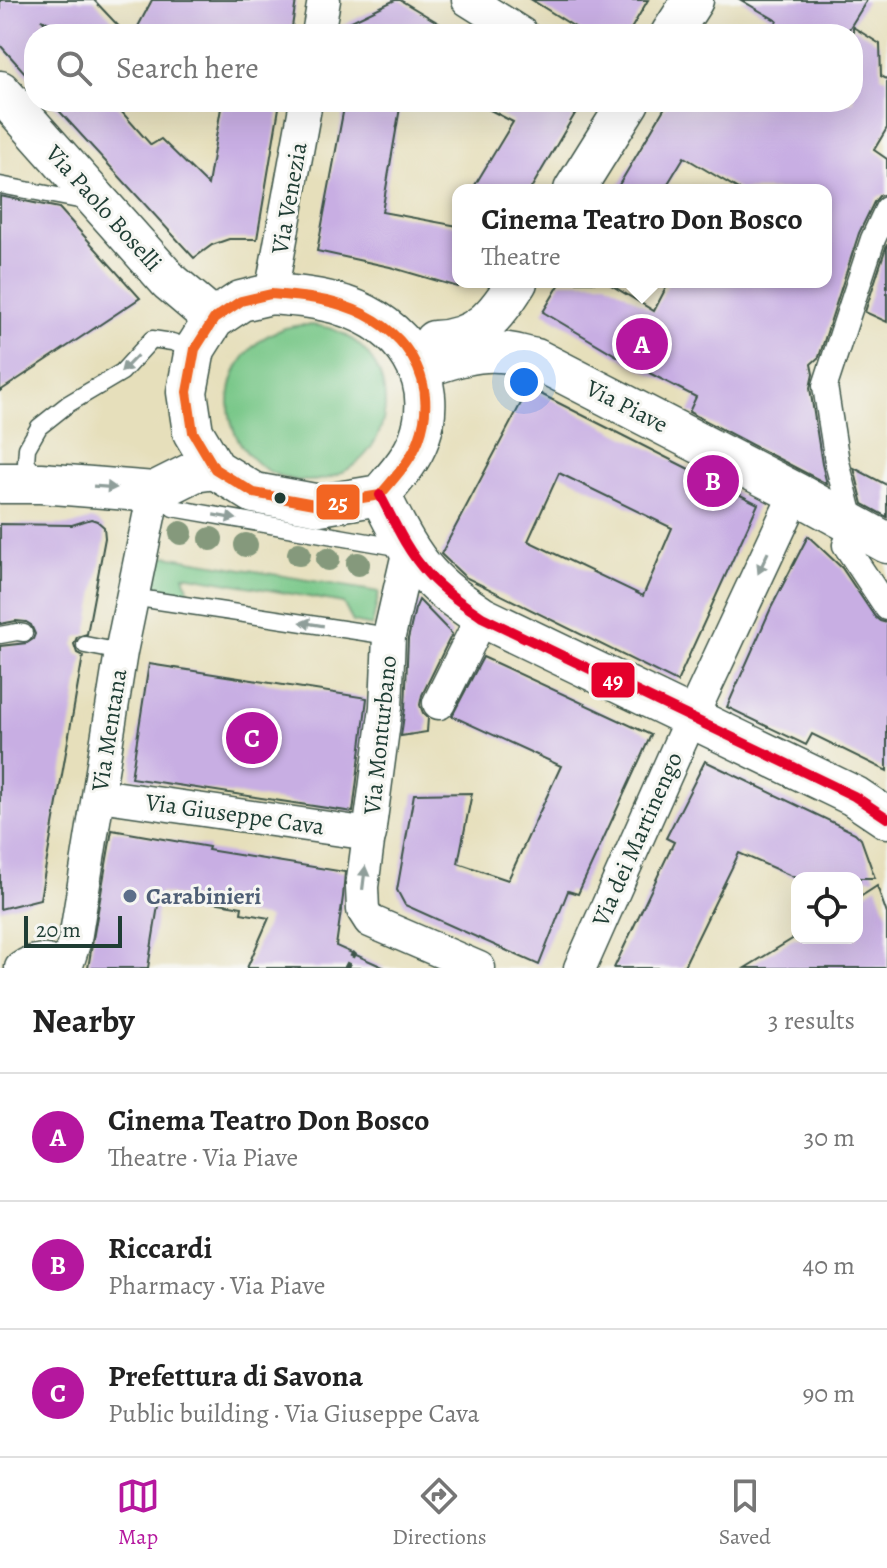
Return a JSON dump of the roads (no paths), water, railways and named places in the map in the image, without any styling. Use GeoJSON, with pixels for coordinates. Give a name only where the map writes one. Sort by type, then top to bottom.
{"type":"FeatureCollection","features":[{"type":"Feature","properties":{"kind":"street"},"geometry":{"type":"LineString","coordinates":[[320,24],[324,0]]}},
{"type":"Feature","properties":{"kind":"street"},"geometry":{"type":"LineString","coordinates":[[468,0],[506,24]]}},
{"type":"Feature","properties":{"kind":"street"},"geometry":{"type":"LineString","coordinates":[[677,24],[693,0]]}},
{"type":"Feature","properties":{"kind":"street","name":"Via Paolo Boselli"},"geometry":{"type":"LineString","coordinates":[[0,91],[169,281],[204,334]]}},
{"type":"Feature","properties":{"kind":"street","name":"Via Venezia"},"geometry":{"type":"LineString","coordinates":[[271,294],[304,112]]}},
{"type":"Feature","properties":{"kind":"street"},"geometry":{"type":"LineString","coordinates":[[578,184],[623,112]]}},
{"type":"Feature","properties":{"kind":"street"},"geometry":{"type":"LineString","coordinates":[[887,209],[873,239],[825,386],[837,462],[870,534],[845,545],[887,608]]}},
{"type":"Feature","properties":{"kind":"street"},"geometry":{"type":"LineString","coordinates":[[271,294],[309,298],[369,316],[395,334],[419,369],[425,392],[425,418],[418,442],[407,462],[380,495],[320,505],[254,493],[215,469],[193,432],[187,392],[204,334],[241,301],[271,294]]}},
{"type":"Feature","properties":{"kind":"street"},"geometry":{"type":"LineString","coordinates":[[395,334],[429,341],[449,341],[471,333],[486,323],[510,294]]}},
{"type":"Feature","properties":{"kind":"street","name":"Via Piave"},"geometry":{"type":"LineString","coordinates":[[510,294],[505,320],[513,334],[536,359]]}},
{"type":"Feature","properties":{"kind":"street","name":"Via Piave"},"geometry":{"type":"LineString","coordinates":[[419,369],[477,353],[499,352],[536,359],[870,534]]}},
{"type":"Feature","properties":{"kind":"street"},"geometry":{"type":"LineString","coordinates":[[0,483],[154,492],[194,472],[215,469]]}},
{"type":"Feature","properties":{"kind":"street","name":"Via Mentana"},"geometry":{"type":"LineString","coordinates":[[63,968],[75,940],[121,652],[154,492]]}},
{"type":"Feature","properties":{"kind":"street","name":"Via dei Martinengo"},"geometry":{"type":"LineString","coordinates":[[580,968],[691,718],[796,493]]}},
{"type":"Feature","properties":{"kind":"street"},"geometry":{"type":"LineString","coordinates":[[380,495],[409,549],[428,574],[482,617],[854,796],[887,818]]}},
{"type":"Feature","properties":{"kind":"street","name":"Via Monturbano"},"geometry":{"type":"LineString","coordinates":[[409,549],[389,636],[386,707],[362,887],[363,910],[370,921],[479,968]]}},
{"type":"Feature","properties":{"kind":"street"},"geometry":{"type":"LineString","coordinates":[[439,703],[482,617]]}},
{"type":"Feature","properties":{"kind":"street","name":"Via Giuseppe Cava"},"geometry":{"type":"LineString","coordinates":[[99,795],[370,834]]}},
{"type":"Feature","properties":{"kind":"street"},"geometry":{"type":"LineString","coordinates":[[21,968],[34,961],[45,960],[63,968]]}},
{"type":"Feature","properties":{"kind":"lane"},"geometry":{"type":"LineString","coordinates":[[0,185],[102,204]]}},
{"type":"Feature","properties":{"kind":"lane"},"geometry":{"type":"LineString","coordinates":[[41,483],[26,462],[27,448],[39,427],[68,404],[122,372],[152,339],[172,342],[204,334]]}},
{"type":"Feature","properties":{"kind":"lane"},"geometry":{"type":"LineString","coordinates":[[154,492],[173,508],[409,549]]}},
{"type":"Feature","properties":{"kind":"lane"},"geometry":{"type":"LineString","coordinates":[[132,597],[389,636]]}},
{"type":"Feature","properties":{"kind":"lane"},"geometry":{"type":"LineString","coordinates":[[0,635],[24,633]]}},
{"type":"Feature","properties":{"kind":"lane"},"geometry":{"type":"LineString","coordinates":[[85,645],[121,652]]}},
{"type":"Feature","properties":{"kind":"place","name":"Cinema Teatro Don Bosco"},"geometry":{"type":"Point","coordinates":[642,344]}},
{"type":"Feature","properties":{"kind":"place","name":"Riccardi"},"geometry":{"type":"Point","coordinates":[713,481]}},
{"type":"Feature","properties":{"kind":"place","name":"Prefettura di Savona"},"geometry":{"type":"Point","coordinates":[252,738]}},
{"type":"Feature","properties":{"kind":"place","name":"Carabinieri"},"geometry":{"type":"Point","coordinates":[130,896]}}]}
